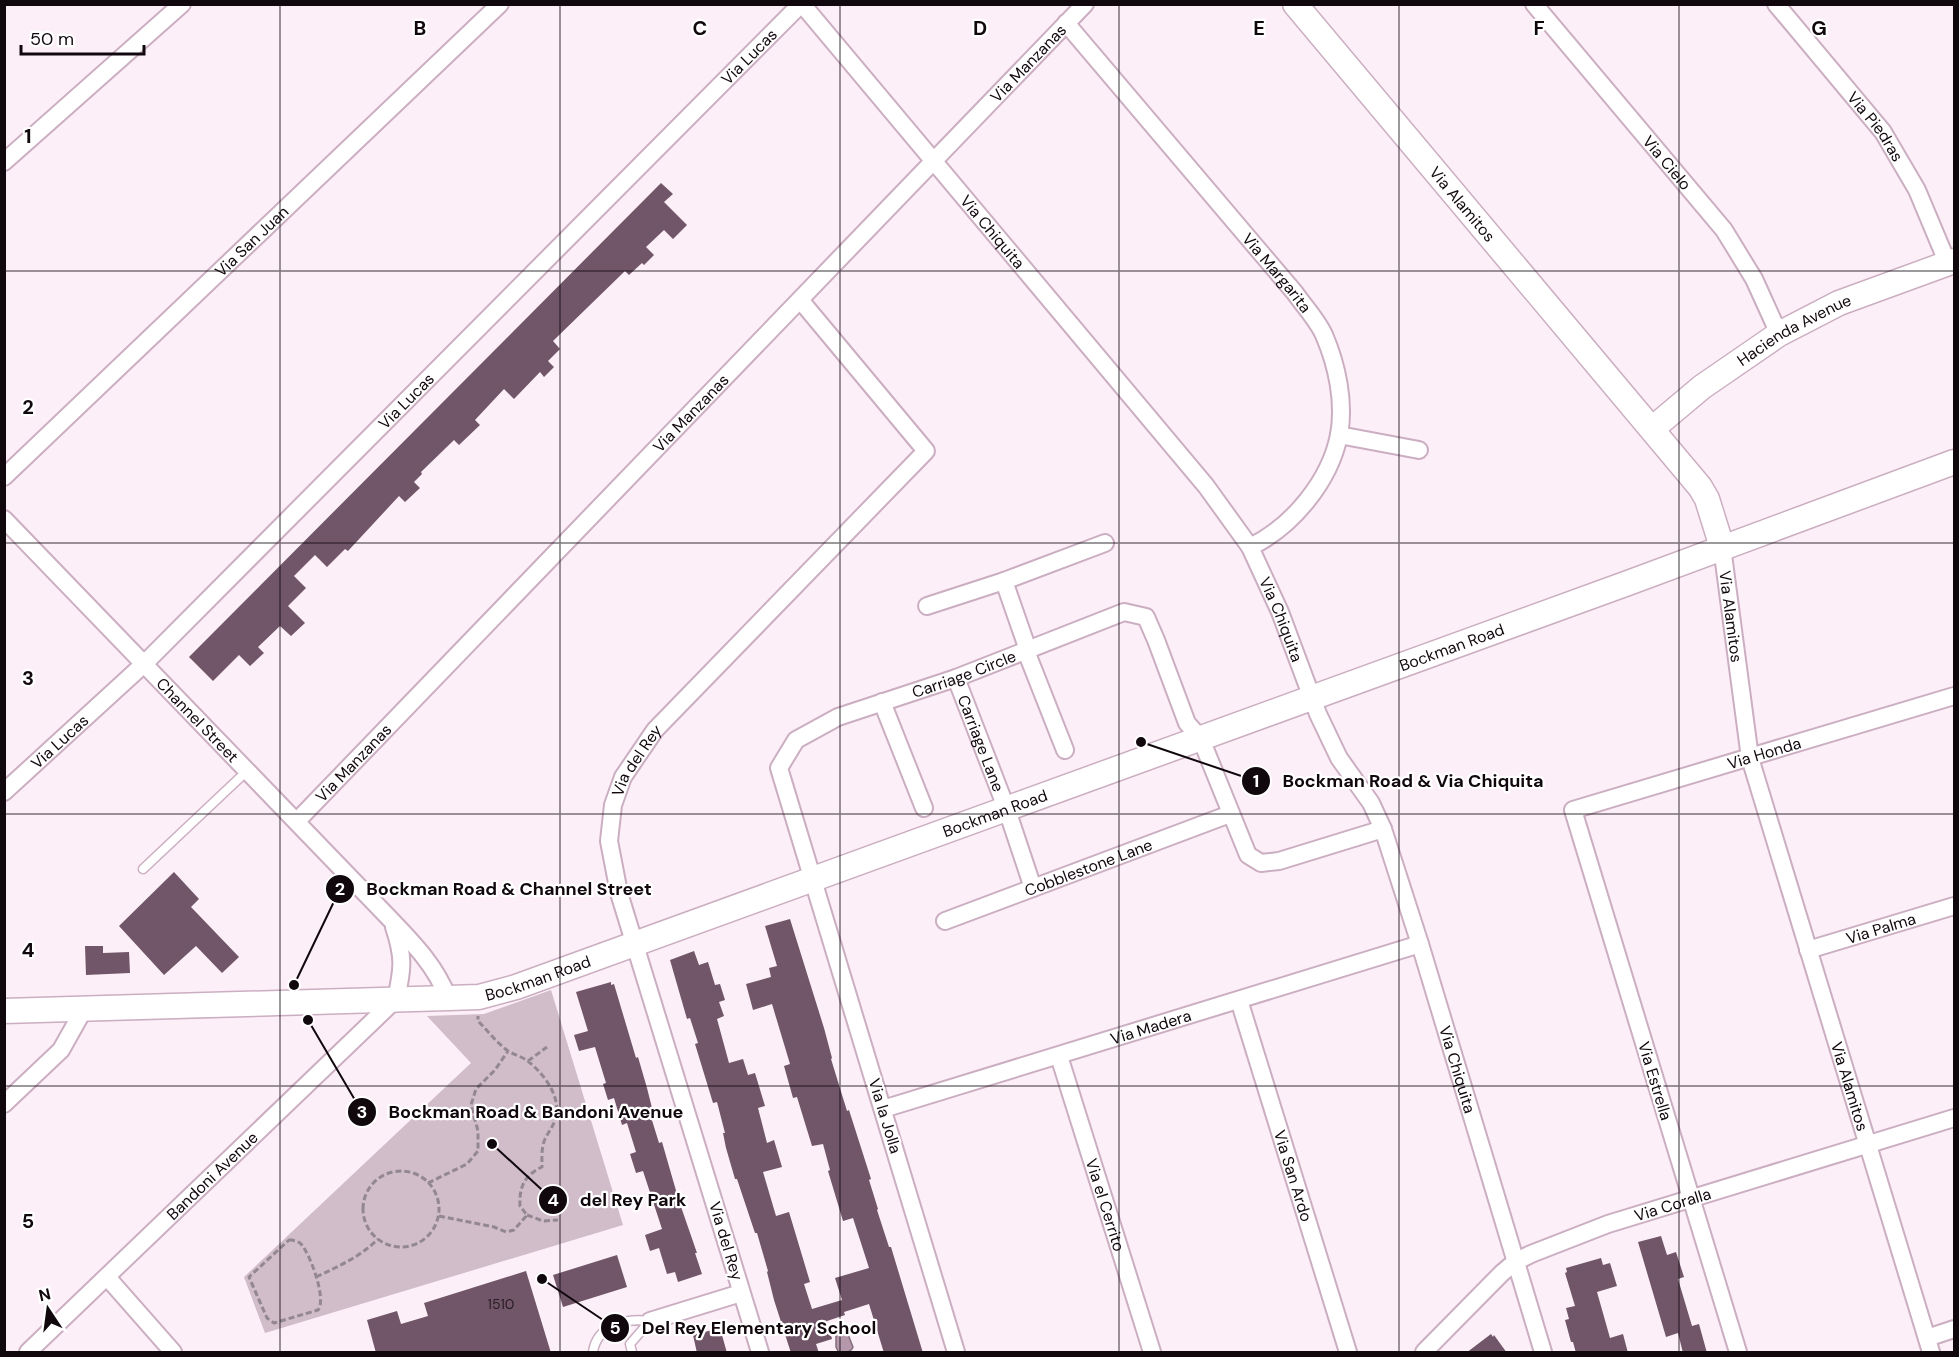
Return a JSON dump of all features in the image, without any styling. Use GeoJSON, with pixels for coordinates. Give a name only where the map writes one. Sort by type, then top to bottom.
{"type":"FeatureCollection","features":[{"type":"Feature","properties":{"kind":"street"},"geometry":{"type":"LineString","coordinates":[[4,162],[182,4]]}},
{"type":"Feature","properties":{"kind":"street","name":"Via San Juan"},"geometry":{"type":"LineString","coordinates":[[4,477],[500,4]]}},
{"type":"Feature","properties":{"kind":"street","name":"Via Chiquita"},"geometry":{"type":"LineString","coordinates":[[802,4],[1206,486],[1250,548],[1280,612],[1312,698],[1339,758],[1371,803],[1383,829],[1420,944],[1543,1353]]}},
{"type":"Feature","properties":{"kind":"street","name":"Via Lucas"},"geometry":{"type":"LineString","coordinates":[[8,782],[145,663],[802,4]]}},
{"type":"Feature","properties":{"kind":"street","name":"Via Manzanas"},"geometry":{"type":"LineString","coordinates":[[297,821],[1085,4]]}},
{"type":"Feature","properties":{"kind":"street","name":"Via Alamitos"},"geometry":{"type":"LineString","coordinates":[[1294,4],[1652,429],[1700,487],[1707,499],[1722,547],[1750,758],[1929,1345]]}},
{"type":"Feature","properties":{"kind":"street","name":"Via Cielo"},"geometry":{"type":"LineString","coordinates":[[1534,4],[1724,230],[1754,279],[1779,334]]}},
{"type":"Feature","properties":{"kind":"street","name":"Via Piedras"},"geometry":{"type":"LineString","coordinates":[[1776,4],[1883,132],[1917,190],[1951,262]]}},
{"type":"Feature","properties":{"kind":"street","name":"Via Margarita"},"geometry":{"type":"LineString","coordinates":[[1066,23],[1295,293],[1324,334],[1340,388],[1339,435],[1328,468],[1303,506],[1267,540],[1250,548]]}},
{"type":"Feature","properties":{"kind":"street","name":"Hacienda Avenue"},"geometry":{"type":"LineString","coordinates":[[1652,429],[1702,387],[1779,334],[1839,303],[1951,262]]}},
{"type":"Feature","properties":{"kind":"street","name":"Via del Rey"},"geometry":{"type":"LineString","coordinates":[[760,1353],[619,893],[609,841],[613,806],[623,777],[655,730],[926,451],[801,301]]}},
{"type":"Feature","properties":{"kind":"street"},"geometry":{"type":"LineString","coordinates":[[1339,435],[1419,450]]}},
{"type":"Feature","properties":{"kind":"street","name":"Bockman Road"},"geometry":{"type":"LineString","coordinates":[[4,1011],[448,998],[479,996],[522,985],[1628,584],[1954,462]]}},
{"type":"Feature","properties":{"kind":"street","name":"Channel Street"},"geometry":{"type":"LineString","coordinates":[[4,519],[249,770],[392,921],[428,960],[441,980],[448,998]]}},
{"type":"Feature","properties":{"kind":"street"},"geometry":{"type":"LineString","coordinates":[[927,606],[1004,581],[1105,543]]}},
{"type":"Feature","properties":{"kind":"street"},"geometry":{"type":"LineString","coordinates":[[1004,581],[1065,750]]}},
{"type":"Feature","properties":{"kind":"street","name":"Carriage Circle"},"geometry":{"type":"LineString","coordinates":[[812,880],[779,768],[796,740],[837,717],[956,678],[1124,612],[1146,617],[1186,723],[1201,739]]}},
{"type":"Feature","properties":{"kind":"street","name":"Carriage Lane"},"geometry":{"type":"LineString","coordinates":[[956,678],[1007,810],[1033,888]]}},
{"type":"Feature","properties":{"kind":"street","name":"Via Honda"},"geometry":{"type":"LineString","coordinates":[[1573,810],[1954,696]]}},
{"type":"Feature","properties":{"kind":"street"},"geometry":{"type":"LineString","coordinates":[[882,702],[924,808]]}},
{"type":"Feature","properties":{"kind":"street"},"geometry":{"type":"LineString","coordinates":[[1201,739],[1248,855],[1261,863],[1279,861],[1383,829]]}},
{"type":"Feature","properties":{"kind":"street","name":"Via Estrella"},"geometry":{"type":"LineString","coordinates":[[1573,810],[1738,1353]]}},
{"type":"Feature","properties":{"kind":"street","name":"Cobblestone Lane"},"geometry":{"type":"LineString","coordinates":[[945,921],[1230,814]]}},
{"type":"Feature","properties":{"kind":"street","name":"Via la Jolla"},"geometry":{"type":"LineString","coordinates":[[812,880],[956,1353]]}},
{"type":"Feature","properties":{"kind":"street","name":"Via Palma"},"geometry":{"type":"LineString","coordinates":[[1809,950],[1954,906]]}},
{"type":"Feature","properties":{"kind":"street","name":"Channel Street"},"geometry":{"type":"LineString","coordinates":[[392,921],[402,951],[403,963],[396,999]]}},
{"type":"Feature","properties":{"kind":"street","name":"Via Madera"},"geometry":{"type":"LineString","coordinates":[[883,1109],[1420,944]]}},
{"type":"Feature","properties":{"kind":"street","name":"Bandoni Avenue"},"geometry":{"type":"LineString","coordinates":[[28,1353],[396,999]]}},
{"type":"Feature","properties":{"kind":"street","name":"Via San Ardo"},"geometry":{"type":"LineString","coordinates":[[1239,1000],[1348,1353]]}},
{"type":"Feature","properties":{"kind":"street"},"geometry":{"type":"LineString","coordinates":[[4,1104],[61,1050],[84,1009]]}},
{"type":"Feature","properties":{"kind":"street","name":"Via el Cerrito"},"geometry":{"type":"LineString","coordinates":[[1059,1056],[1152,1353]]}},
{"type":"Feature","properties":{"kind":"street","name":"Via Coralla"},"geometry":{"type":"LineString","coordinates":[[1424,1353],[1515,1262],[1608,1224],[1954,1118]]}},
{"type":"Feature","properties":{"kind":"street"},"geometry":{"type":"LineString","coordinates":[[107,1277],[173,1353]]}},
{"type":"Feature","properties":{"kind":"street"},"geometry":{"type":"LineString","coordinates":[[650,1321],[741,1293]]}},
{"type":"Feature","properties":{"kind":"street"},"geometry":{"type":"LineString","coordinates":[[1929,1345],[1954,1329]]}},
{"type":"Feature","properties":{"kind":"lane"},"geometry":{"type":"LineString","coordinates":[[143,868],[249,770]]}},
{"type":"Feature","properties":{"kind":"lane"},"geometry":{"type":"LineString","coordinates":[[593,1353],[600,1334],[612,1326],[633,1319],[650,1321]]}},
{"type":"Feature","properties":{"kind":"lane"},"geometry":{"type":"LineString","coordinates":[[632,1353],[630,1344],[650,1321]]}},
{"type":"Feature","properties":{"kind":"path"},"geometry":{"type":"LineString","coordinates":[[479,996],[478,1021],[508,1051],[528,1061],[547,1081],[554,1093],[557,1111],[554,1125],[544,1140],[542,1167],[530,1173],[522,1185],[520,1206],[527,1215],[543,1221],[558,1220]]}},
{"type":"Feature","properties":{"kind":"path"},"geometry":{"type":"LineString","coordinates":[[528,1061],[547,1047]]}},
{"type":"Feature","properties":{"kind":"path"},"geometry":{"type":"LineString","coordinates":[[428,1183],[467,1164],[478,1151],[478,1131],[471,1106],[476,1089],[495,1070],[508,1051]]}},
{"type":"Feature","properties":{"kind":"path"},"geometry":{"type":"LineString","coordinates":[[395,1172],[416,1174],[428,1183],[437,1196],[439,1216],[430,1234],[412,1245],[392,1246],[378,1239],[364,1218],[363,1208],[370,1188],[385,1175],[395,1172]]}},
{"type":"Feature","properties":{"kind":"path"},"geometry":{"type":"LineString","coordinates":[[439,1216],[494,1227],[507,1232],[514,1230],[527,1215]]}},
{"type":"Feature","properties":{"kind":"path"},"geometry":{"type":"LineString","coordinates":[[316,1277],[358,1256],[378,1239]]}},
{"type":"Feature","properties":{"kind":"path"},"geometry":{"type":"LineString","coordinates":[[289,1240],[292,1240],[302,1246],[316,1277],[322,1298],[318,1310],[274,1323],[267,1318],[249,1277],[289,1240]]}},
{"type":"Feature","properties":{"kind":"shaded area"},"geometry":{"type":"Polygon","coordinates":[[[551,990],[623,1225],[265,1333],[244,1277],[471,1063],[427,1016],[484,1014],[551,990]]]}},
{"type":"Feature","properties":{"kind":"shaded area"},"geometry":{"type":"Polygon","coordinates":[[[845,1327],[853,1347],[849,1351],[842,1352],[836,1347],[836,1331],[845,1327]]]}},
{"type":"Feature","properties":{"kind":"building"},"geometry":{"type":"Polygon","coordinates":[[[661,183],[673,194],[664,202],[687,225],[673,239],[664,230],[646,247],[654,255],[629,275],[625,271],[553,341],[560,349],[548,361],[554,367],[544,377],[540,372],[514,399],[504,389],[475,420],[480,425],[459,445],[454,440],[421,472],[422,474],[414,482],[420,488],[405,502],[399,496],[348,551],[345,549],[327,567],[315,555],[294,576],[306,588],[288,606],[305,623],[291,636],[280,626],[258,647],[264,653],[250,666],[239,655],[213,681],[189,657],[661,183]]]}},
{"type":"Feature","properties":{"kind":"building"},"geometry":{"type":"Polygon","coordinates":[[[174,872],[199,899],[191,907],[239,957],[222,973],[196,946],[164,975],[119,926],[174,872]]]}},
{"type":"Feature","properties":{"kind":"building"},"geometry":{"type":"Polygon","coordinates":[[[790,919],[847,1111],[849,1110],[871,1179],[869,1180],[877,1210],[889,1247],[891,1247],[923,1353],[884,1353],[869,1304],[844,1312],[845,1315],[827,1321],[832,1339],[816,1344],[819,1353],[791,1353],[774,1300],[757,1233],[755,1233],[737,1179],[735,1179],[717,1102],[713,1103],[695,1044],[698,1043],[690,1018],[687,1019],[670,960],[694,951],[699,965],[708,962],[715,985],[720,984],[725,1000],[719,1002],[724,1016],[717,1019],[729,1063],[743,1059],[748,1075],[755,1073],[765,1106],[758,1108],[767,1143],[774,1140],[782,1167],[763,1172],[776,1216],[789,1212],[810,1282],[804,1284],[812,1309],[842,1300],[835,1278],[869,1268],[853,1218],[843,1221],[828,1171],[830,1170],[823,1144],[812,1146],[797,1097],[793,1098],[784,1066],[790,1064],[772,1004],[753,1010],[746,984],[771,977],[769,968],[777,966],[765,926],[790,919]]]}},
{"type":"Feature","properties":{"kind":"building"},"geometry":{"type":"Polygon","coordinates":[[[85,946],[103,946],[103,953],[129,952],[130,973],[86,975],[85,946]]]}},
{"type":"Feature","properties":{"kind":"building"},"geometry":{"type":"Polygon","coordinates":[[[611,982],[611,985],[614,984],[636,1058],[638,1057],[654,1116],[651,1117],[659,1143],[662,1142],[702,1274],[678,1282],[675,1272],[667,1274],[659,1248],[650,1251],[645,1235],[662,1229],[643,1171],[636,1173],[630,1154],[636,1152],[627,1123],[622,1125],[614,1098],[608,1100],[603,1084],[606,1083],[595,1047],[579,1051],[574,1035],[588,1031],[576,992],[611,982]]]}},
{"type":"Feature","properties":{"kind":"building"},"geometry":{"type":"Polygon","coordinates":[[[1661,1236],[1667,1255],[1676,1252],[1684,1277],[1678,1279],[1692,1326],[1699,1324],[1707,1353],[1683,1353],[1678,1333],[1666,1337],[1638,1242],[1661,1236]]]}},
{"type":"Feature","properties":{"kind":"building"},"geometry":{"type":"Polygon","coordinates":[[[617,1255],[627,1287],[563,1307],[553,1275],[617,1255]]]}},
{"type":"Feature","properties":{"kind":"building"},"geometry":{"type":"Polygon","coordinates":[[[1601,1258],[1603,1265],[1610,1263],[1617,1286],[1597,1292],[1610,1338],[1623,1334],[1628,1353],[1576,1353],[1573,1342],[1571,1342],[1565,1320],[1569,1319],[1566,1308],[1575,1306],[1565,1273],[1566,1268],[1601,1258]]]}},
{"type":"Feature","properties":{"kind":"building"},"geometry":{"type":"Polygon","coordinates":[[[526,1271],[551,1353],[376,1353],[367,1320],[397,1311],[401,1324],[428,1316],[424,1303],[526,1271]]]}},
{"type":"Feature","properties":{"kind":"building"},"geometry":{"type":"Polygon","coordinates":[[[720,1328],[727,1353],[697,1353],[693,1335],[720,1328]]]}},
{"type":"Feature","properties":{"kind":"building"},"geometry":{"type":"Polygon","coordinates":[[[1491,1334],[1507,1353],[1466,1353],[1491,1334]]]}},
{"type":"Feature","properties":{"kind":"place","name":"Bockman Road & Via Chiquita"},"geometry":{"type":"Point","coordinates":[1141,742]}},
{"type":"Feature","properties":{"kind":"place","name":"Bockman Road & Channel Street"},"geometry":{"type":"Point","coordinates":[294,985]}},
{"type":"Feature","properties":{"kind":"place","name":"Bockman Road & Bandoni Avenue"},"geometry":{"type":"Point","coordinates":[308,1020]}},
{"type":"Feature","properties":{"kind":"place","name":"del Rey Park"},"geometry":{"type":"Point","coordinates":[492,1144]}},
{"type":"Feature","properties":{"kind":"place","name":"Del Rey Elementary School"},"geometry":{"type":"Point","coordinates":[542,1279]}}]}
